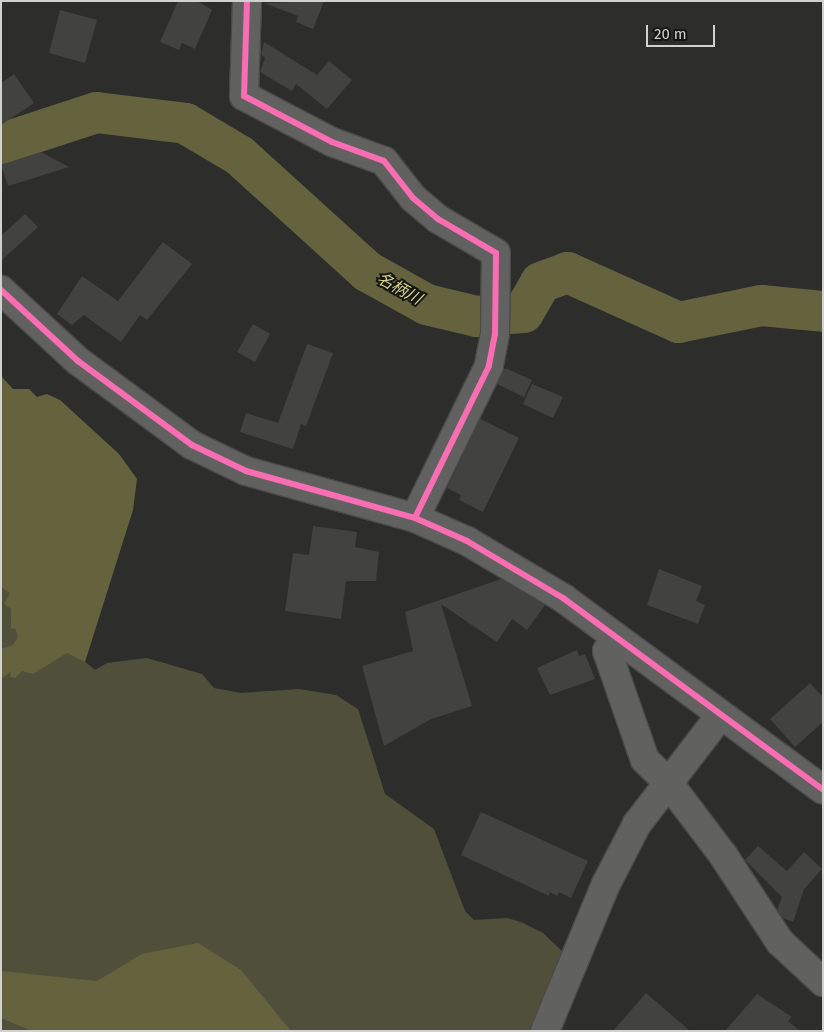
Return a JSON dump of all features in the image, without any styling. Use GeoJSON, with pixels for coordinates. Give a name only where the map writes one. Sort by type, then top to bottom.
{"type":"FeatureCollection","features":[{"type":"Feature","properties":{"kind":"street"},"geometry":{"type":"LineString","coordinates":[[246,1],[244,96],[332,142],[384,161],[413,198],[438,219],[496,253],[495,313],[489,366],[478,395],[415,518]]}},
{"type":"Feature","properties":{"kind":"street"},"geometry":{"type":"LineString","coordinates":[[1,290],[78,361],[192,445],[246,471],[415,518],[518,569],[563,598],[720,716],[823,790]]}},
{"type":"Feature","properties":{"kind":"street"},"geometry":{"type":"LineString","coordinates":[[616,638],[607,651],[645,760],[667,781],[723,855],[780,942],[823,982]]}},
{"type":"Feature","properties":{"kind":"street"},"geometry":{"type":"LineString","coordinates":[[546,1031],[606,884],[637,824],[667,781],[720,716]]}},
{"type":"Feature","properties":{"kind":"green space"},"geometry":{"type":"Polygon","coordinates":[[[1,545],[66,646],[95,670],[107,663],[147,658],[202,674],[214,688],[241,693],[299,689],[336,695],[358,709],[385,794],[434,829],[465,911],[474,920],[508,918],[523,923],[543,933],[565,954],[544,1031],[1,1031],[1,545]]]}},
{"type":"Feature","properties":{"kind":"shaded area"},"geometry":{"type":"Polygon","coordinates":[[[1,376],[13,389],[29,389],[37,397],[47,394],[60,400],[119,454],[137,479],[133,510],[85,662],[67,653],[33,674],[22,671],[15,678],[10,677],[11,672],[1,679],[1,649],[13,645],[18,637],[15,628],[11,629],[11,609],[4,604],[10,593],[1,587],[1,376]]]}},
{"type":"Feature","properties":{"kind":"shaded area"},"geometry":{"type":"Polygon","coordinates":[[[198,943],[241,970],[291,1031],[32,1031],[1,1018],[1,971],[97,981],[142,954],[198,943]]]}},
{"type":"Feature","properties":{"kind":"building"},"geometry":{"type":"Polygon","coordinates":[[[178,1],[197,1],[212,10],[195,49],[182,43],[179,50],[160,42],[178,1]]]}},
{"type":"Feature","properties":{"kind":"building"},"geometry":{"type":"Polygon","coordinates":[[[324,1],[313,29],[296,22],[298,16],[264,3],[324,1]]]}},
{"type":"Feature","properties":{"kind":"building"},"geometry":{"type":"Polygon","coordinates":[[[60,10],[97,20],[85,63],[49,53],[60,10]]]}},
{"type":"Feature","properties":{"kind":"building"},"geometry":{"type":"Polygon","coordinates":[[[264,42],[317,75],[329,61],[352,80],[327,109],[296,84],[292,91],[260,72],[265,58],[261,54],[264,42]]]}},
{"type":"Feature","properties":{"kind":"building"},"geometry":{"type":"Polygon","coordinates":[[[14,74],[34,103],[1,125],[1,83],[14,74]]]}},
{"type":"Feature","properties":{"kind":"building"},"geometry":{"type":"Polygon","coordinates":[[[41,152],[69,167],[8,186],[1,165],[41,152]]]}},
{"type":"Feature","properties":{"kind":"building"},"geometry":{"type":"Polygon","coordinates":[[[25,214],[38,227],[1,261],[1,236],[25,214]]]}},
{"type":"Feature","properties":{"kind":"building"},"geometry":{"type":"Polygon","coordinates":[[[163,242],[192,264],[147,320],[140,315],[121,342],[84,315],[72,325],[57,314],[82,276],[118,301],[163,242]]]}},
{"type":"Feature","properties":{"kind":"building"},"geometry":{"type":"Polygon","coordinates":[[[253,324],[270,334],[255,362],[237,352],[253,324]]]}},
{"type":"Feature","properties":{"kind":"building"},"geometry":{"type":"Polygon","coordinates":[[[307,344],[333,353],[306,426],[301,424],[293,449],[240,432],[246,413],[278,423],[307,344]]]}},
{"type":"Feature","properties":{"kind":"building"},"geometry":{"type":"Polygon","coordinates":[[[505,368],[532,380],[524,397],[497,384],[505,368]]]}},
{"type":"Feature","properties":{"kind":"building"},"geometry":{"type":"Polygon","coordinates":[[[532,384],[563,397],[553,418],[523,404],[532,384]]]}},
{"type":"Feature","properties":{"kind":"building"},"geometry":{"type":"Polygon","coordinates":[[[480,419],[519,438],[483,512],[459,500],[461,495],[447,488],[480,419]]]}},
{"type":"Feature","properties":{"kind":"building"},"geometry":{"type":"Polygon","coordinates":[[[313,526],[357,532],[355,547],[379,552],[376,581],[346,581],[341,619],[285,611],[293,553],[309,555],[313,526]]]}},
{"type":"Feature","properties":{"kind":"building"},"geometry":{"type":"Polygon","coordinates":[[[659,569],[702,586],[696,601],[705,605],[698,624],[647,605],[659,569]]]}},
{"type":"Feature","properties":{"kind":"building"},"geometry":{"type":"Polygon","coordinates":[[[501,579],[545,605],[527,630],[512,619],[497,642],[441,604],[472,706],[431,719],[384,746],[362,666],[413,651],[405,612],[501,579]]]}},
{"type":"Feature","properties":{"kind":"building"},"geometry":{"type":"Polygon","coordinates":[[[577,650],[579,656],[585,654],[595,679],[550,695],[537,668],[577,650]]]}},
{"type":"Feature","properties":{"kind":"building"},"geometry":{"type":"Polygon","coordinates":[[[810,683],[823,697],[823,722],[795,747],[770,719],[810,683]]]}},
{"type":"Feature","properties":{"kind":"building"},"geometry":{"type":"Polygon","coordinates":[[[481,812],[588,861],[571,898],[559,892],[557,896],[550,892],[549,896],[461,855],[481,812]]]}},
{"type":"Feature","properties":{"kind":"building"},"geometry":{"type":"Polygon","coordinates":[[[758,846],[787,871],[804,852],[822,869],[804,889],[793,922],[783,918],[777,910],[782,897],[745,860],[758,846]]]}},
{"type":"Feature","properties":{"kind":"building"},"geometry":{"type":"Polygon","coordinates":[[[646,993],[690,1031],[613,1031],[646,993]]]}},
{"type":"Feature","properties":{"kind":"building"},"geometry":{"type":"Polygon","coordinates":[[[757,994],[792,1017],[788,1021],[800,1031],[725,1031],[757,994]]]}},
{"type":"Feature","properties":{"kind":"waterway","name":"名柄川"},"geometry":{"type":"LineString","coordinates":[[1,143],[96,112],[185,123],[239,155],[367,271],[426,304],[476,316],[523,312],[540,282],[567,272],[678,322],[761,305],[823,311]]}},
{"type":"Feature","properties":{"kind":"cycle path"},"geometry":{"type":"LineString","coordinates":[[247,1],[244,96],[332,142],[384,161],[413,198],[438,219],[496,253],[495,334],[489,366],[415,518]]}},
{"type":"Feature","properties":{"kind":"cycle path"},"geometry":{"type":"LineString","coordinates":[[1,290],[78,361],[192,445],[246,471],[415,518],[467,541],[563,598],[823,790]]}}]}
